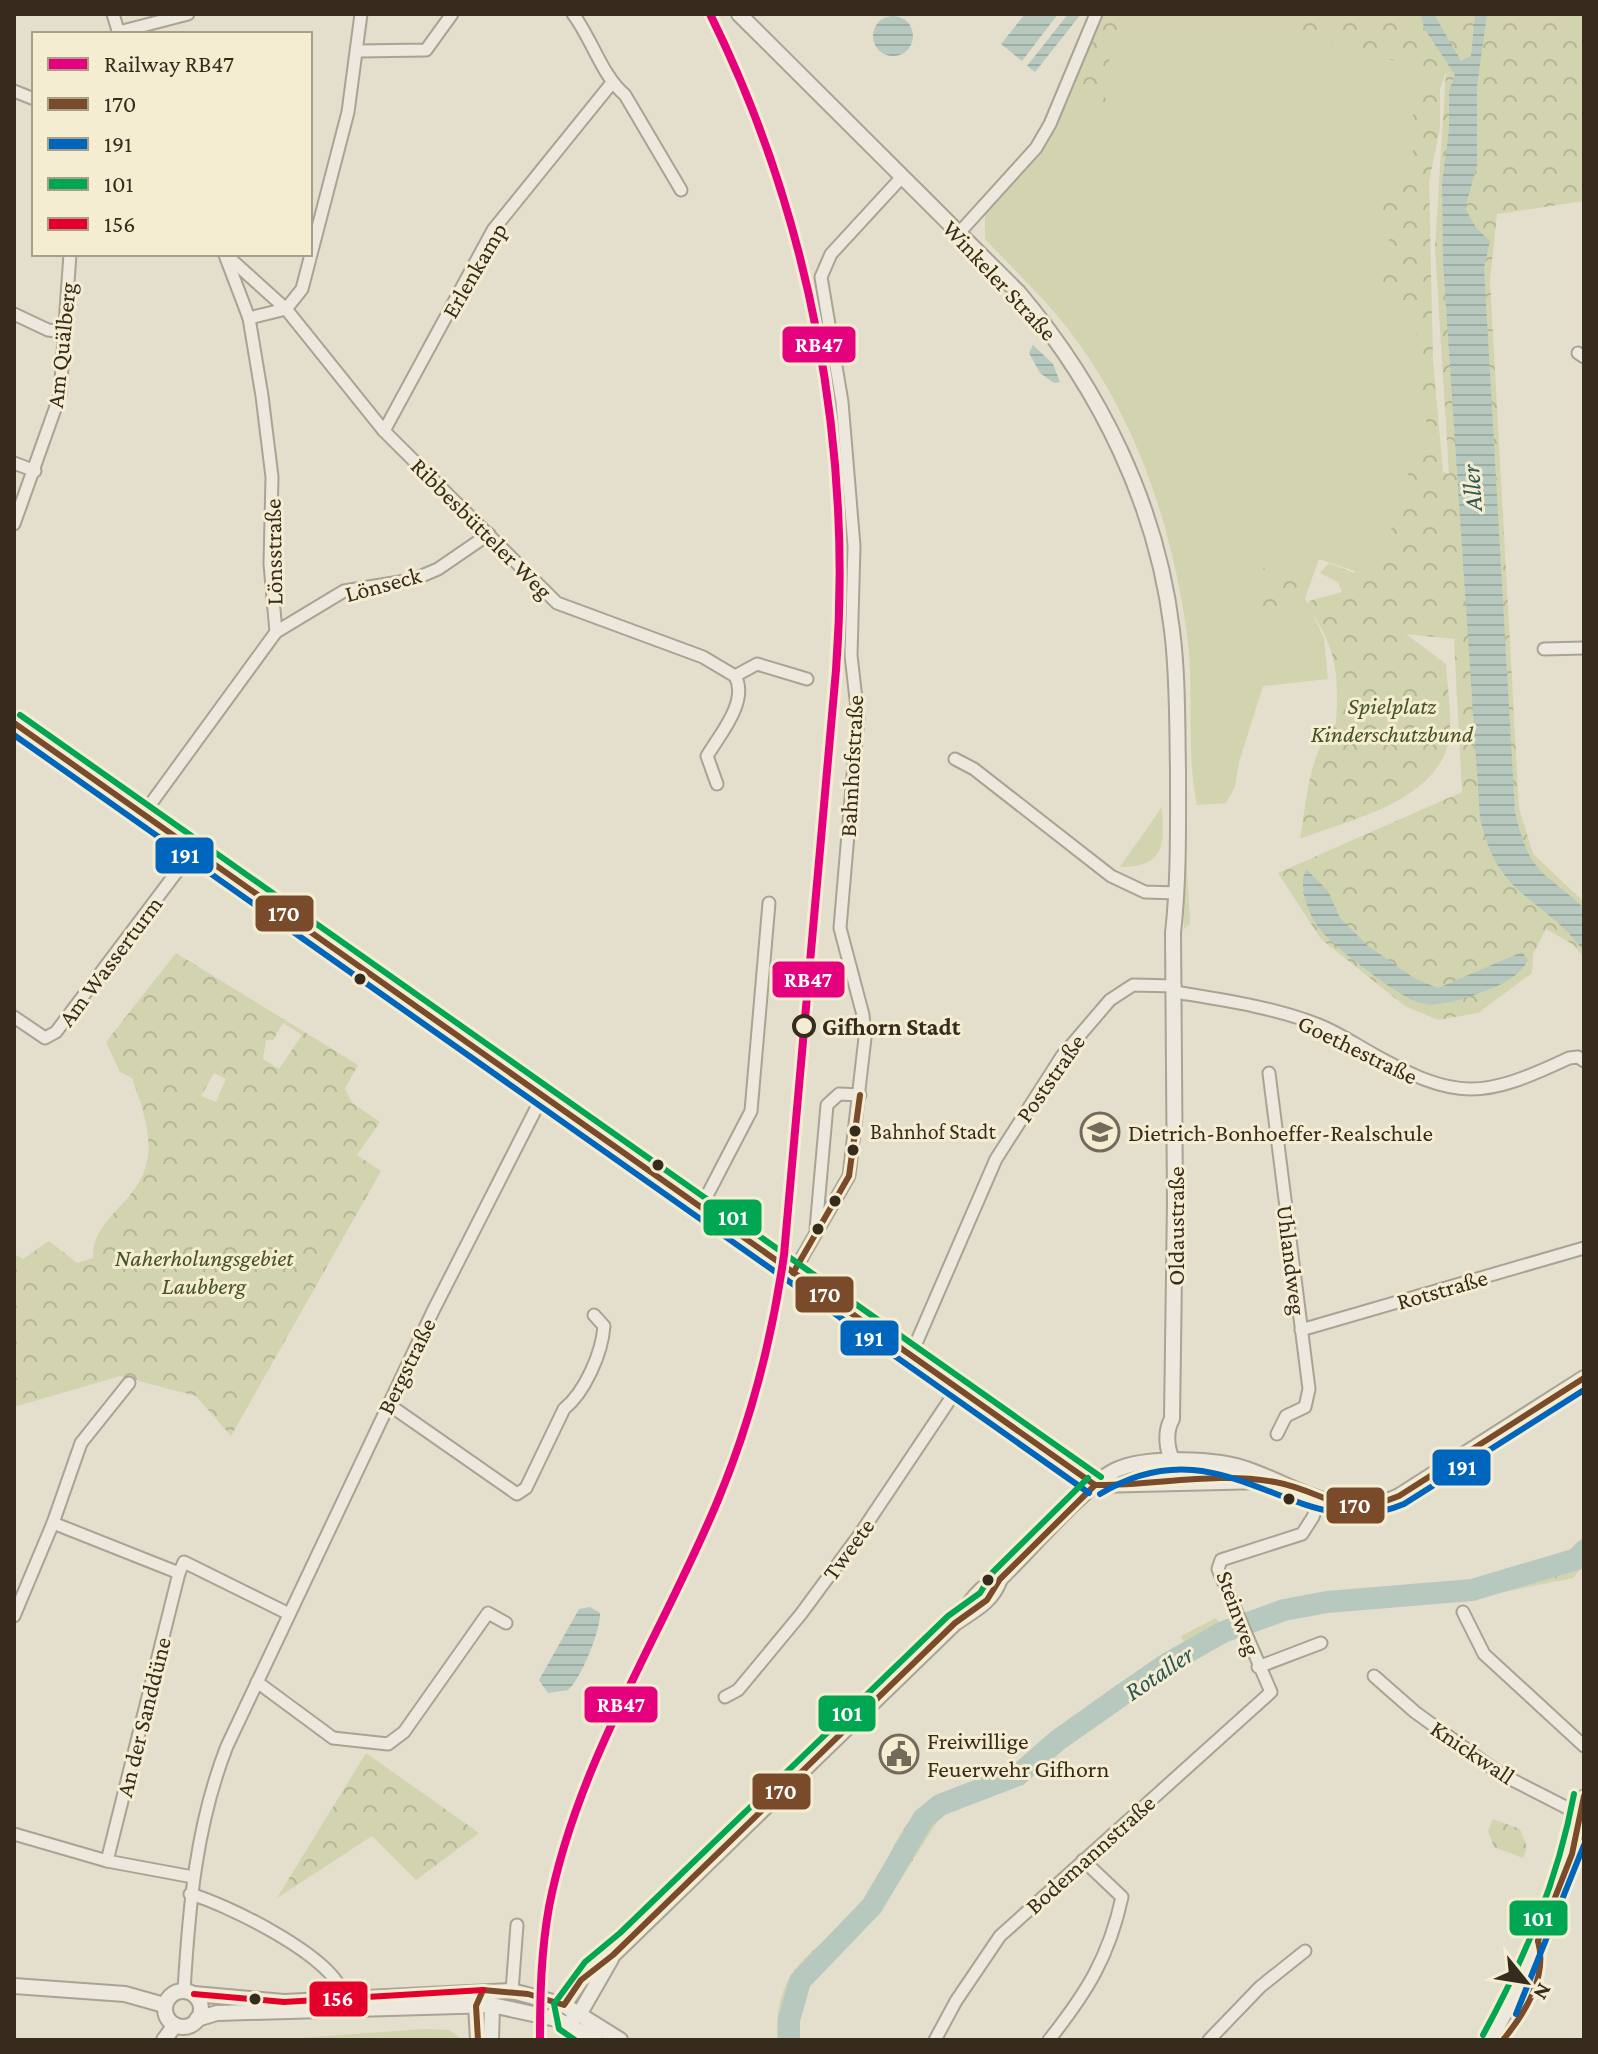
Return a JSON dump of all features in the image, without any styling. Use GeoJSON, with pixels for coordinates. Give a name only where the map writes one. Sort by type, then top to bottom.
{"type":"FeatureCollection","features":[{"type":"Feature","properties":{"kind":"street"},"geometry":{"type":"LineString","coordinates":[[123,32],[188,14]]}},
{"type":"Feature","properties":{"kind":"street"},"geometry":{"type":"LineString","coordinates":[[312,251],[348,112],[361,14]]}},
{"type":"Feature","properties":{"kind":"street"},"geometry":{"type":"LineString","coordinates":[[358,51],[426,50],[452,14]]}},
{"type":"Feature","properties":{"kind":"street"},"geometry":{"type":"LineString","coordinates":[[573,14],[588,33],[611,84],[625,95],[681,190]]}},
{"type":"Feature","properties":{"kind":"street","name":"Winkeler Straße"},"geometry":{"type":"LineString","coordinates":[[739,14],[1019,293],[1083,379],[1129,469],[1146,519],[1172,630],[1177,715],[1177,893]]}},
{"type":"Feature","properties":{"kind":"street"},"geometry":{"type":"LineString","coordinates":[[959,233],[1036,148],[1050,124],[1096,14]]}},
{"type":"Feature","properties":{"kind":"street","name":"Erlenkamp"},"geometry":{"type":"LineString","coordinates":[[384,431],[493,230],[611,84]]}},
{"type":"Feature","properties":{"kind":"street","name":"Bahnhofstraße"},"geometry":{"type":"LineString","coordinates":[[793,1273],[849,1176],[865,1027],[840,928],[858,717],[851,655],[854,546],[842,402],[821,277],[831,254],[901,178]]}},
{"type":"Feature","properties":{"kind":"street","name":"Am Quälberg"},"geometry":{"type":"LineString","coordinates":[[14,524],[60,395],[70,256]]}},
{"type":"Feature","properties":{"kind":"street","name":"Lönsstraße"},"geometry":{"type":"LineString","coordinates":[[144,813],[276,632],[270,564],[272,477],[249,318],[226,256]]}},
{"type":"Feature","properties":{"kind":"street","name":"Ribbesbütteler Weg"},"geometry":{"type":"LineString","coordinates":[[227,256],[286,309],[384,431],[557,603],[703,657],[735,676]]}},
{"type":"Feature","properties":{"kind":"street"},"geometry":{"type":"LineString","coordinates":[[249,318],[286,309],[302,289],[311,256]]}},
{"type":"Feature","properties":{"kind":"street"},"geometry":{"type":"LineString","coordinates":[[14,314],[48,330],[64,332]]}},
{"type":"Feature","properties":{"kind":"street"},"geometry":{"type":"LineString","coordinates":[[14,463],[35,471]]}},
{"type":"Feature","properties":{"kind":"street","name":"Lönseck"},"geometry":{"type":"LineString","coordinates":[[276,632],[344,591],[412,580],[438,569],[489,534]]}},
{"type":"Feature","properties":{"kind":"street"},"geometry":{"type":"LineString","coordinates":[[1544,649],[1584,648]]}},
{"type":"Feature","properties":{"kind":"street"},"geometry":{"type":"LineString","coordinates":[[717,784],[707,756],[738,700],[739,683],[735,676],[757,664],[807,679]]}},
{"type":"Feature","properties":{"kind":"street"},"geometry":{"type":"LineString","coordinates":[[14,723],[1095,1485],[1273,1481]]}},
{"type":"Feature","properties":{"kind":"street"},"geometry":{"type":"LineString","coordinates":[[955,759],[974,769],[1111,876],[1145,892],[1177,893]]}},
{"type":"Feature","properties":{"kind":"street","name":"Am Wasserturm"},"geometry":{"type":"LineString","coordinates":[[14,1017],[45,1038],[56,1032],[194,849]]}},
{"type":"Feature","properties":{"kind":"street","name":"Oldaustraße"},"geometry":{"type":"LineString","coordinates":[[1175,1482],[1174,1462],[1168,1455],[1168,1426],[1172,1419],[1173,933],[1177,893]]}},
{"type":"Feature","properties":{"kind":"street"},"geometry":{"type":"LineString","coordinates":[[700,1209],[751,1111],[769,903]]}},
{"type":"Feature","properties":{"kind":"street","name":"Poststraße"},"geometry":{"type":"LineString","coordinates":[[911,1355],[996,1159],[1062,1056],[1110,1000],[1133,985],[1175,989]]}},
{"type":"Feature","properties":{"kind":"street","name":"Goethestraße"},"geometry":{"type":"LineString","coordinates":[[1175,989],[1278,1011],[1322,1026],[1416,1078],[1451,1088],[1499,1086],[1569,1058],[1578,1057],[1584,1061]]}},
{"type":"Feature","properties":{"kind":"street","name":"Uhlandweg"},"geometry":{"type":"LineString","coordinates":[[1269,1073],[1308,1401],[1305,1407],[1286,1416],[1277,1434]]}},
{"type":"Feature","properties":{"kind":"street","name":"Bahnhofstraße"},"geometry":{"type":"LineString","coordinates":[[816,1234],[827,1105],[839,1094],[860,1095]]}},
{"type":"Feature","properties":{"kind":"street","name":"Bergstraße"},"geometry":{"type":"LineString","coordinates":[[189,1992],[190,1894],[208,1796],[287,1613],[510,1154],[542,1097]]}},
{"type":"Feature","properties":{"kind":"street","name":"Rotstraße"},"geometry":{"type":"LineString","coordinates":[[1301,1330],[1584,1248]]}},
{"type":"Feature","properties":{"kind":"street"},"geometry":{"type":"LineString","coordinates":[[388,1404],[517,1494],[526,1488],[564,1409],[575,1400],[600,1347],[604,1326],[594,1315]]}},
{"type":"Feature","properties":{"kind":"street"},"geometry":{"type":"LineString","coordinates":[[567,2024],[564,2005],[581,1980],[613,1955],[958,1621],[985,1602],[995,1592],[1000,1579],[1095,1485],[1123,1468],[1174,1462],[1237,1466],[1319,1499],[1356,1508],[1384,1504],[1584,1378]]}},
{"type":"Feature","properties":{"kind":"street"},"geometry":{"type":"LineString","coordinates":[[14,1616],[53,1523],[81,1443],[129,1383]]}},
{"type":"Feature","properties":{"kind":"street","name":"Tweete"},"geometry":{"type":"LineString","coordinates":[[725,1697],[738,1690],[801,1614],[860,1534],[957,1389]]}},
{"type":"Feature","properties":{"kind":"street","name":"Steinweg"},"geometry":{"type":"LineString","coordinates":[[1271,1692],[1235,1616],[1218,1569],[1221,1560],[1302,1534],[1308,1528],[1319,1499]]}},
{"type":"Feature","properties":{"kind":"street"},"geometry":{"type":"LineString","coordinates":[[53,1523],[179,1573],[184,1562],[287,1613]]}},
{"type":"Feature","properties":{"kind":"street","name":"An der Sanddüne"},"geometry":{"type":"LineString","coordinates":[[107,1861],[179,1573]]}},
{"type":"Feature","properties":{"kind":"street"},"geometry":{"type":"LineString","coordinates":[[1463,1612],[1484,1654],[1584,1746]]}},
{"type":"Feature","properties":{"kind":"street"},"geometry":{"type":"LineString","coordinates":[[257,1682],[333,1738],[388,1744],[404,1732],[488,1613],[506,1623]]}},
{"type":"Feature","properties":{"kind":"street"},"geometry":{"type":"LineString","coordinates":[[1258,1667],[1321,1643]]}},
{"type":"Feature","properties":{"kind":"street","name":"Knickwall"},"geometry":{"type":"LineString","coordinates":[[1374,1676],[1415,1712],[1489,1766],[1583,1807]]}},
{"type":"Feature","properties":{"kind":"street","name":"Bodemannstraße"},"geometry":{"type":"LineString","coordinates":[[935,2040],[956,2001],[1000,1936],[1271,1692]]}},
{"type":"Feature","properties":{"kind":"street"},"geometry":{"type":"LineString","coordinates":[[1492,2040],[1548,1916],[1572,1854],[1583,1807]]}},
{"type":"Feature","properties":{"kind":"street"},"geometry":{"type":"LineString","coordinates":[[14,1834],[107,1861],[193,1877]]}},
{"type":"Feature","properties":{"kind":"street"},"geometry":{"type":"LineString","coordinates":[[1049,2040],[1088,1992],[1113,1940],[1122,1897],[1083,1860]]}},
{"type":"Feature","properties":{"kind":"street"},"geometry":{"type":"LineString","coordinates":[[190,1894],[222,1905],[263,1927],[331,1972],[343,1989],[343,1998]]}},
{"type":"Feature","properties":{"kind":"street"},"geometry":{"type":"LineString","coordinates":[[512,1991],[517,1925]]}},
{"type":"Feature","properties":{"kind":"street"},"geometry":{"type":"LineString","coordinates":[[1209,2040],[1260,1987],[1305,1951]]}},
{"type":"Feature","properties":{"kind":"street"},"geometry":{"type":"LineString","coordinates":[[567,2024],[580,2013],[613,1955]]}},
{"type":"Feature","properties":{"kind":"street"},"geometry":{"type":"LineString","coordinates":[[14,1986],[125,1994],[164,2005]]}},
{"type":"Feature","properties":{"kind":"street"},"geometry":{"type":"LineString","coordinates":[[483,1990],[492,2005],[491,2040]]}},
{"type":"Feature","properties":{"kind":"street"},"geometry":{"type":"LineString","coordinates":[[478,2040],[476,2006],[483,1990]]}},
{"type":"Feature","properties":{"kind":"street"},"geometry":{"type":"LineString","coordinates":[[596,2040],[567,2024],[523,2010],[492,2005],[217,2013],[197,2019],[185,2027],[175,2025],[166,2017],[164,2005],[171,1994],[189,1992],[252,2002],[512,1991],[564,2005],[620,2040]]}},
{"type":"Feature","properties":{"kind":"street"},"geometry":{"type":"LineString","coordinates":[[189,1992],[200,2004],[197,2019]]}},
{"type":"Feature","properties":{"kind":"street"},"geometry":{"type":"LineString","coordinates":[[164,2040],[175,2025]]}},
{"type":"Feature","properties":{"kind":"green space"},"geometry":{"type":"Polygon","coordinates":[[[1101,14],[1259,14],[1446,72],[1440,88],[1440,127],[1429,181],[1430,252],[1433,363],[1454,604],[1319,559],[1305,598],[1324,638],[1328,679],[1263,686],[1239,762],[1235,787],[1226,803],[1197,805],[1192,765],[1190,662],[1182,603],[1165,526],[1138,451],[1103,381],[1071,333],[985,239],[985,211],[1055,131],[1101,14]]]}},
{"type":"Feature","properties":{"kind":"green space"},"geometry":{"type":"Polygon","coordinates":[[[1101,14],[1150,14],[1114,50],[1106,72],[1106,101],[1097,110],[1070,93],[1101,14]]]}},
{"type":"Feature","properties":{"kind":"green space","name":"Spielplatz Kinderschutzbund"},"geometry":{"type":"Polygon","coordinates":[[[1243,14],[1584,14],[1584,201],[1497,214],[1490,280],[1519,808],[1533,854],[1584,902],[1584,958],[1574,945],[1546,929],[1533,954],[1532,973],[1478,1013],[1438,1020],[1405,1006],[1321,939],[1278,873],[1462,792],[1454,639],[1406,634],[1446,664],[1450,719],[1446,751],[1436,770],[1403,798],[1300,839],[1314,763],[1336,723],[1337,705],[1336,675],[1330,648],[1307,606],[1309,601],[1342,592],[1338,582],[1320,573],[1329,563],[1354,573],[1365,558],[1383,555],[1415,452],[1430,456],[1415,321],[1393,294],[1375,280],[1382,257],[1390,249],[1389,239],[1380,233],[1378,207],[1399,187],[1409,168],[1414,108],[1427,71],[1243,14]],[[1446,71],[1440,88],[1440,127],[1429,181],[1433,363],[1443,472],[1449,474],[1435,248],[1446,71]]]}},
{"type":"Feature","properties":{"kind":"green space"},"geometry":{"type":"Polygon","coordinates":[[[1257,566],[1299,581],[1290,604],[1262,615],[1257,566]]]}},
{"type":"Feature","properties":{"kind":"green space"},"geometry":{"type":"Polygon","coordinates":[[[1162,807],[1163,832],[1159,851],[1146,863],[1120,867],[1162,807]]]}},
{"type":"Feature","properties":{"kind":"green space"},"geometry":{"type":"Polygon","coordinates":[[[1186,854],[1190,924],[1184,929],[1182,859],[1186,854]]]}},
{"type":"Feature","properties":{"kind":"green space","name":"Naherholungsgebiet Laubberg"},"geometry":{"type":"Polygon","coordinates":[[[176,953],[358,1065],[345,1088],[352,1103],[380,1122],[357,1155],[381,1171],[231,1436],[196,1396],[120,1376],[14,1407],[14,1254],[23,1259],[49,1241],[77,1263],[93,1258],[99,1233],[140,1181],[148,1158],[148,1135],[140,1100],[132,1078],[120,1072],[106,1042],[176,953]],[[283,1023],[273,1040],[266,1040],[263,1059],[279,1069],[302,1035],[283,1023]],[[214,1073],[201,1096],[216,1102],[226,1079],[214,1073]]]}},
{"type":"Feature","properties":{"kind":"green space"},"geometry":{"type":"Polygon","coordinates":[[[1584,1535],[1584,1565],[1573,1578],[1458,1601],[1323,1607],[1263,1623],[1167,1670],[1086,1727],[1011,1786],[956,1806],[940,1817],[881,1911],[815,1969],[799,1997],[798,2040],[777,2040],[778,2014],[791,1976],[801,1962],[859,1908],[915,1815],[938,1797],[1024,1761],[1072,1718],[1143,1667],[1224,1623],[1277,1603],[1442,1583],[1531,1567],[1564,1553],[1584,1535]]]}},
{"type":"Feature","properties":{"kind":"green space"},"geometry":{"type":"Polygon","coordinates":[[[1216,1618],[1220,1625],[1185,1644],[1181,1636],[1216,1618]]]}},
{"type":"Feature","properties":{"kind":"green space"},"geometry":{"type":"Polygon","coordinates":[[[366,1753],[479,1833],[416,1880],[372,1836],[277,1898],[366,1753]]]}},
{"type":"Feature","properties":{"kind":"green space"},"geometry":{"type":"Polygon","coordinates":[[[1493,1819],[1520,1829],[1527,1847],[1523,1858],[1494,1847],[1488,1831],[1493,1819]]]}},
{"type":"Feature","properties":{"kind":"green space"},"geometry":{"type":"Polygon","coordinates":[[[424,2029],[449,2030],[463,2040],[272,2040],[424,2029]]]}},
{"type":"Feature","properties":{"kind":"water"},"geometry":{"type":"Polygon","coordinates":[[[1025,14],[1058,14],[1022,61],[1001,44],[1025,14]]]}},
{"type":"Feature","properties":{"kind":"water"},"geometry":{"type":"Polygon","coordinates":[[[1068,14],[1081,14],[1035,72],[1027,66],[1068,14]]]}},
{"type":"Feature","properties":{"kind":"water","name":"Aller"},"geometry":{"type":"Polygon","coordinates":[[[1421,14],[1434,14],[1461,61],[1471,56],[1475,14],[1487,14],[1477,86],[1477,166],[1465,208],[1477,229],[1490,241],[1484,268],[1515,812],[1532,860],[1584,908],[1584,951],[1509,881],[1488,845],[1480,818],[1443,262],[1442,183],[1449,130],[1449,91],[1455,75],[1424,28],[1421,14]]]}},
{"type":"Feature","properties":{"kind":"water"},"geometry":{"type":"Polygon","coordinates":[[[893,16],[907,22],[913,36],[907,50],[893,56],[879,50],[873,36],[879,22],[893,16]]]}},
{"type":"Feature","properties":{"kind":"water"},"geometry":{"type":"Polygon","coordinates":[[[1033,345],[1053,364],[1060,382],[1054,383],[1040,373],[1029,353],[1033,345]]]}},
{"type":"Feature","properties":{"kind":"water"},"geometry":{"type":"Polygon","coordinates":[[[1306,869],[1328,891],[1340,918],[1367,945],[1414,978],[1438,988],[1522,952],[1528,960],[1510,979],[1491,989],[1453,1002],[1420,1003],[1369,972],[1321,931],[1306,901],[1303,884],[1306,869]]]}},
{"type":"Feature","properties":{"kind":"water"},"geometry":{"type":"Polygon","coordinates":[[[590,1607],[600,1613],[594,1641],[584,1665],[568,1690],[548,1693],[539,1680],[579,1609],[590,1607]]]}},
{"type":"Feature","properties":{"kind":"waterway","name":"Rotaller"},"geometry":{"type":"LineString","coordinates":[[789,2040],[789,2020],[800,1981],[872,1906],[923,1819],[940,1805],[1018,1775],[1058,1740],[1165,1665],[1223,1632],[1284,1610],[1327,1602],[1472,1590],[1577,1559],[1584,1551]]}},
{"type":"Feature","properties":{"kind":"rail line","name":"RB47"},"geometry":{"type":"LineString","coordinates":[[540,2040],[544,1940],[562,1853],[600,1750],[696,1550],[730,1470],[759,1379],[773,1318],[784,1255],[836,670],[840,585],[838,501],[830,417],[817,333],[798,251],[774,170],[745,91],[710,14]]}},
{"type":"Feature","properties":{"kind":"transit line","name":"101"},"geometry":{"type":"LineString","coordinates":[[20,715],[1101,1477]]}},
{"type":"Feature","properties":{"kind":"transit line","name":"170"},"geometry":{"type":"LineString","coordinates":[[14,723],[1095,1485]]}},
{"type":"Feature","properties":{"kind":"transit line","name":"191"},"geometry":{"type":"LineString","coordinates":[[14,735],[1089,1493]]}},
{"type":"Feature","properties":{"kind":"transit line","name":"170"},"geometry":{"type":"LineString","coordinates":[[793,1273],[849,1176],[860,1095]]}},
{"type":"Feature","properties":{"kind":"transit line","name":"170"},"geometry":{"type":"LineString","coordinates":[[1095,1485],[1208,1478],[1253,1479],[1293,1486],[1348,1505],[1379,1503],[1399,1496],[1584,1378]]}},
{"type":"Feature","properties":{"kind":"transit line","name":"191"},"geometry":{"type":"LineString","coordinates":[[1100,1494],[1145,1474],[1186,1470],[1223,1475],[1329,1511],[1365,1514],[1404,1504],[1584,1390]]}},
{"type":"Feature","properties":{"kind":"transit line","name":"101"},"geometry":{"type":"LineString","coordinates":[[575,2040],[559,2029],[554,2004],[585,1962],[620,1933],[948,1616],[980,1593],[993,1572],[1088,1478]]}},
{"type":"Feature","properties":{"kind":"transit line","name":"170"},"geometry":{"type":"LineString","coordinates":[[478,2040],[476,2006],[483,1990],[528,1994],[564,2005],[581,1980],[613,1955],[955,1623],[987,1600],[1000,1579],[1095,1485]]}},
{"type":"Feature","properties":{"kind":"transit line","name":"101"},"geometry":{"type":"LineString","coordinates":[[1483,2035],[1513,1977],[1538,1918],[1559,1857],[1574,1794]]}},
{"type":"Feature","properties":{"kind":"transit line","name":"170"},"geometry":{"type":"LineString","coordinates":[[1538,1941],[1572,1854],[1584,1796]]}},
{"type":"Feature","properties":{"kind":"transit line","name":"191"},"geometry":{"type":"LineString","coordinates":[[1516,2014],[1584,1845]]}},
{"type":"Feature","properties":{"kind":"transit line","name":"170"},"geometry":{"type":"LineString","coordinates":[[1503,2040],[1526,2006],[1537,1981],[1540,1968],[1538,1941]]}},
{"type":"Feature","properties":{"kind":"transit line","name":"156"},"geometry":{"type":"LineString","coordinates":[[194,1994],[284,2002],[483,1990]]}},
{"type":"Feature","properties":{"kind":"place","name":"Gifhorn Stadt"},"geometry":{"type":"Point","coordinates":[804,1026]}},
{"type":"Feature","properties":{"kind":"place","name":"Bahnhof Stadt"},"geometry":{"type":"Point","coordinates":[855,1131]}},
{"type":"Feature","properties":{"kind":"place","name":"Dietrich-Bonhoeffer-Realschule"},"geometry":{"type":"Point","coordinates":[1100,1132]}},
{"type":"Feature","properties":{"kind":"place","name":"Freiwillige Feuerwehr Gifhorn"},"geometry":{"type":"Point","coordinates":[899,1754]}}]}
